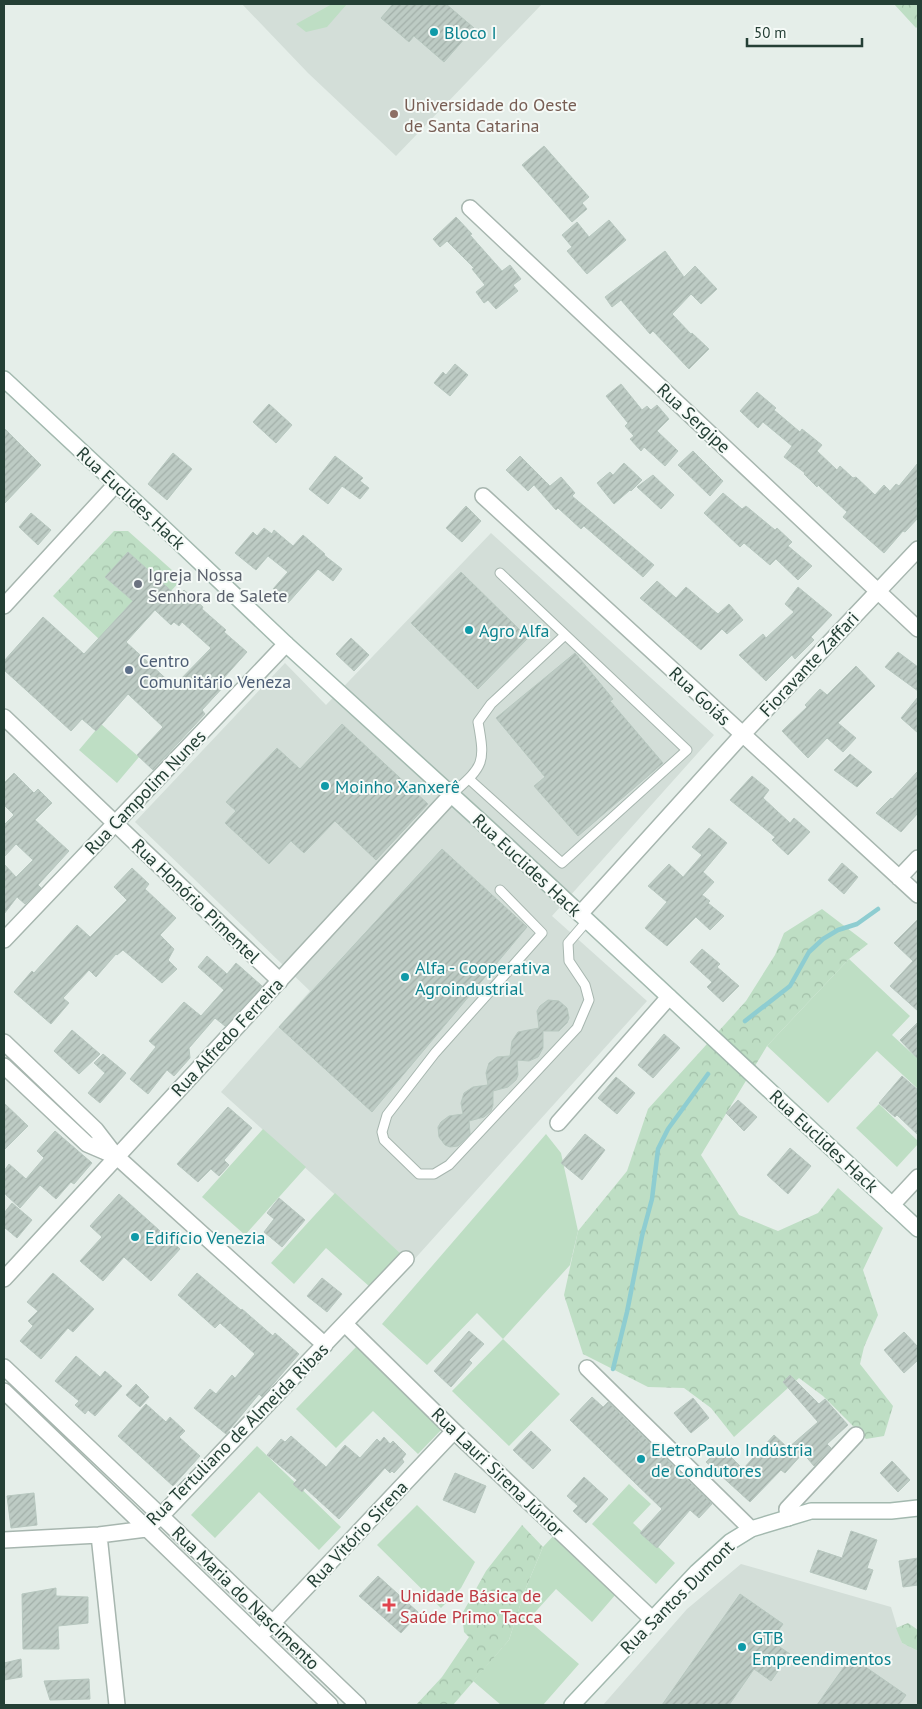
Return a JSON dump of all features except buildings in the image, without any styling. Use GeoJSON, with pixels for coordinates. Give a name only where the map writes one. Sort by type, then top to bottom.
{"type":"FeatureCollection","features":[{"type":"Feature","properties":{"kind":"street","name":"Rua Sergipe"},"geometry":{"type":"LineString","coordinates":[[470,208],[918,628]]}},
{"type":"Feature","properties":{"kind":"street","name":"Rua Euclides Hack"},"geometry":{"type":"LineString","coordinates":[[4,379],[286,644],[584,917],[918,1229]]}},
{"type":"Feature","properties":{"kind":"street"},"geometry":{"type":"LineString","coordinates":[[4,606],[116,484]]}},
{"type":"Feature","properties":{"kind":"street","name":"Rua Goiás"},"geometry":{"type":"LineString","coordinates":[[483,496],[918,895]]}},
{"type":"Feature","properties":{"kind":"street","name":"Fioravante Zaffari"},"geometry":{"type":"LineString","coordinates":[[584,917],[742,735],[918,548]]}},
{"type":"Feature","properties":{"kind":"street","name":"Rua Campolim Nunes"},"geometry":{"type":"LineString","coordinates":[[4,940],[286,644]]}},
{"type":"Feature","properties":{"kind":"street","name":"Rua Honório Pimentel"},"geometry":{"type":"LineString","coordinates":[[4,717],[280,981]]}},
{"type":"Feature","properties":{"kind":"street","name":"Rua Alfredo Ferreira"},"geometry":{"type":"LineString","coordinates":[[4,1280],[116,1156],[452,795]]}},
{"type":"Feature","properties":{"kind":"street"},"geometry":{"type":"LineString","coordinates":[[899,878],[918,858]]}},
{"type":"Feature","properties":{"kind":"street"},"geometry":{"type":"LineString","coordinates":[[558,1123],[669,997]]}},
{"type":"Feature","properties":{"kind":"street"},"geometry":{"type":"LineString","coordinates":[[6,1049],[96,1130],[116,1156],[325,1345]]}},
{"type":"Feature","properties":{"kind":"street"},"geometry":{"type":"LineString","coordinates":[[4,1066],[87,1144],[116,1156]]}},
{"type":"Feature","properties":{"kind":"street"},"geometry":{"type":"LineString","coordinates":[[48,1108],[60,1096]]}},
{"type":"Feature","properties":{"kind":"street"},"geometry":{"type":"LineString","coordinates":[[892,1205],[918,1177]]}},
{"type":"Feature","properties":{"kind":"street","name":"Rua Tertuliano de Almeida Ribas"},"geometry":{"type":"LineString","coordinates":[[4,1540],[99,1535],[146,1529],[161,1516],[406,1259]]}},
{"type":"Feature","properties":{"kind":"street","name":"Rua Lauri Sirena Júnior"},"geometry":{"type":"LineString","coordinates":[[345,1324],[454,1431],[652,1619]]}},
{"type":"Feature","properties":{"kind":"street","name":"Rua Maria do Nascimento"},"geometry":{"type":"LineString","coordinates":[[4,1367],[358,1705]]}},
{"type":"Feature","properties":{"kind":"street"},"geometry":{"type":"LineString","coordinates":[[587,1368],[751,1529]]}},
{"type":"Feature","properties":{"kind":"street","name":"Rua Maria do Nascimento"},"geometry":{"type":"LineString","coordinates":[[9,1396],[330,1705]]}},
{"type":"Feature","properties":{"kind":"street","name":"Rua Vitório Sirena"},"geometry":{"type":"LineString","coordinates":[[259,1637],[454,1431]]}},
{"type":"Feature","properties":{"kind":"street"},"geometry":{"type":"LineString","coordinates":[[788,1518],[787,1509],[856,1435]]}},
{"type":"Feature","properties":{"kind":"street","name":"Rua Santos Dumont"},"geometry":{"type":"LineString","coordinates":[[572,1705],[652,1619],[717,1554],[730,1542],[751,1529],[811,1511],[891,1511],[918,1508]]}},
{"type":"Feature","properties":{"kind":"street"},"geometry":{"type":"LineString","coordinates":[[99,1535],[117,1705]]}},
{"type":"Feature","properties":{"kind":"lane"},"geometry":{"type":"LineString","coordinates":[[469,779],[562,863],[687,750],[500,572]]}},
{"type":"Feature","properties":{"kind":"lane"},"geometry":{"type":"LineString","coordinates":[[452,795],[482,764],[483,747],[478,722],[491,704],[565,635]]}},
{"type":"Feature","properties":{"kind":"lane"},"geometry":{"type":"LineString","coordinates":[[500,890],[542,933],[435,1053],[387,1115],[382,1132],[384,1140],[419,1174],[434,1174],[449,1165],[577,1028],[589,1000],[585,985],[569,962],[568,943],[584,917]]}},
{"type":"Feature","properties":{"kind":"lane"},"geometry":{"type":"LineString","coordinates":[[9,1396],[25,1387]]}},
{"type":"Feature","properties":{"kind":"lane"},"geometry":{"type":"LineString","coordinates":[[64,1450],[78,1437]]}},
{"type":"Feature","properties":{"kind":"lane"},"geometry":{"type":"LineString","coordinates":[[215,1595],[228,1580]]}},
{"type":"Feature","properties":{"kind":"lane"},"geometry":{"type":"LineString","coordinates":[[330,1705],[343,1691]]}},
{"type":"Feature","properties":{"kind":"shaded area","name":"Universidade do Oeste de Santa Catarina"},"geometry":{"type":"Polygon","coordinates":[[[242,4],[542,4],[396,156],[308,73],[242,4]]]}},
{"type":"Feature","properties":{"kind":"shaded area"},"geometry":{"type":"Polygon","coordinates":[[[491,533],[714,735],[552,916],[647,1001],[411,1263],[221,1092],[310,991],[135,822],[285,663],[326,705],[491,533]]]}},
{"type":"Feature","properties":{"kind":"shaded area"},"geometry":{"type":"Polygon","coordinates":[[[741,1564],[891,1607],[902,1643],[918,1651],[918,1705],[603,1705],[687,1609],[741,1564]]]}},
{"type":"Feature","properties":{"kind":"green space"},"geometry":{"type":"Polygon","coordinates":[[[332,4],[347,4],[327,27],[306,32],[296,24],[332,4]]]}},
{"type":"Feature","properties":{"kind":"green space"},"geometry":{"type":"Polygon","coordinates":[[[894,4],[918,4],[918,26],[916,28],[894,4]]]}},
{"type":"Feature","properties":{"kind":"green space"},"geometry":{"type":"Polygon","coordinates":[[[114,531],[128,531],[182,579],[171,591],[128,552],[105,577],[133,601],[99,639],[53,596],[114,531]]]}},
{"type":"Feature","properties":{"kind":"green space"},"geometry":{"type":"Polygon","coordinates":[[[101,724],[139,757],[117,783],[79,750],[101,724]]]}},
{"type":"Feature","properties":{"kind":"green space"},"geometry":{"type":"Polygon","coordinates":[[[822,909],[868,944],[849,959],[767,1046],[701,1155],[739,1215],[778,1231],[818,1213],[838,1188],[883,1228],[863,1270],[878,1315],[864,1347],[860,1364],[893,1406],[884,1436],[866,1439],[823,1396],[799,1378],[734,1437],[711,1408],[684,1388],[648,1387],[583,1354],[564,1295],[578,1231],[627,1171],[648,1109],[746,1001],[775,955],[784,933],[822,909]]]}},
{"type":"Feature","properties":{"kind":"green space"},"geometry":{"type":"Polygon","coordinates":[[[849,959],[910,1016],[892,1035],[918,1059],[918,1089],[877,1051],[828,1103],[767,1046],[849,959]]]}},
{"type":"Feature","properties":{"kind":"green space"},"geometry":{"type":"Polygon","coordinates":[[[879,1104],[918,1141],[918,1144],[897,1167],[856,1128],[879,1104]]]}},
{"type":"Feature","properties":{"kind":"green space"},"geometry":{"type":"Polygon","coordinates":[[[263,1129],[306,1167],[245,1235],[202,1197],[263,1129]]]}},
{"type":"Feature","properties":{"kind":"green space"},"geometry":{"type":"Polygon","coordinates":[[[546,1134],[561,1153],[578,1231],[570,1265],[503,1339],[477,1313],[427,1365],[382,1324],[546,1134]]]}},
{"type":"Feature","properties":{"kind":"green space"},"geometry":{"type":"Polygon","coordinates":[[[335,1193],[400,1253],[370,1287],[326,1248],[294,1284],[271,1263],[335,1193]]]}},
{"type":"Feature","properties":{"kind":"green space"},"geometry":{"type":"Polygon","coordinates":[[[503,1339],[560,1394],[509,1446],[452,1391],[503,1339]]]}},
{"type":"Feature","properties":{"kind":"green space"},"geometry":{"type":"Polygon","coordinates":[[[358,1345],[443,1428],[418,1454],[373,1411],[336,1448],[296,1409],[358,1345]]]}},
{"type":"Feature","properties":{"kind":"green space"},"geometry":{"type":"Polygon","coordinates":[[[257,1446],[341,1527],[319,1550],[259,1492],[215,1538],[191,1515],[257,1446]]]}},
{"type":"Feature","properties":{"kind":"green space"},"geometry":{"type":"Polygon","coordinates":[[[629,1484],[651,1504],[633,1523],[675,1563],[656,1584],[592,1524],[629,1484]]]}},
{"type":"Feature","properties":{"kind":"green space"},"geometry":{"type":"Polygon","coordinates":[[[417,1505],[475,1562],[461,1588],[441,1608],[377,1545],[417,1505]]]}},
{"type":"Feature","properties":{"kind":"green space"},"geometry":{"type":"Polygon","coordinates":[[[522,1525],[543,1547],[525,1590],[509,1640],[453,1705],[416,1705],[442,1677],[469,1637],[464,1632],[462,1614],[486,1571],[522,1525]]]}},
{"type":"Feature","properties":{"kind":"green space"},"geometry":{"type":"Polygon","coordinates":[[[555,1534],[616,1594],[592,1622],[556,1589],[528,1620],[579,1664],[543,1705],[501,1705],[473,1681],[509,1640],[525,1590],[543,1547],[555,1534]]]}},
{"type":"Feature","properties":{"kind":"green space"},"geometry":{"type":"Polygon","coordinates":[[[908,1623],[918,1630],[918,1651],[902,1643],[896,1628],[908,1623]]]}},
{"type":"Feature","properties":{"kind":"waterway"},"geometry":{"type":"LineString","coordinates":[[745,1021],[790,986],[809,952],[823,939],[838,930],[857,924],[878,909]]}},
{"type":"Feature","properties":{"kind":"waterway"},"geometry":{"type":"LineString","coordinates":[[613,1369],[652,1199],[658,1149],[668,1129],[708,1074]]}},
{"type":"Feature","properties":{"kind":"place","name":"Bloco I"},"geometry":{"type":"Point","coordinates":[434,32]}},
{"type":"Feature","properties":{"kind":"place","name":"Universidade do Oeste de Santa Catarina"},"geometry":{"type":"Point","coordinates":[394,114]}},
{"type":"Feature","properties":{"kind":"place","name":"Igreja Nossa Senhora de Salete"},"geometry":{"type":"Point","coordinates":[138,584]}},
{"type":"Feature","properties":{"kind":"place","name":"Agro Alfa"},"geometry":{"type":"Point","coordinates":[469,630]}},
{"type":"Feature","properties":{"kind":"place","name":"Centro Comunitário Veneza"},"geometry":{"type":"Point","coordinates":[129,670]}},
{"type":"Feature","properties":{"kind":"place","name":"Moinho Xanxerê"},"geometry":{"type":"Point","coordinates":[325,786]}},
{"type":"Feature","properties":{"kind":"place","name":"Alfa - Cooperativa Agroindustrial"},"geometry":{"type":"Point","coordinates":[405,977]}},
{"type":"Feature","properties":{"kind":"place","name":"Edifício Venezia"},"geometry":{"type":"Point","coordinates":[135,1237]}},
{"type":"Feature","properties":{"kind":"place","name":"EletroPaulo Indústria de Condutores"},"geometry":{"type":"Point","coordinates":[641,1459]}},
{"type":"Feature","properties":{"kind":"place","name":"Unidade Básica de Saúde Primo Tacca"},"geometry":{"type":"Point","coordinates":[389,1605]}},
{"type":"Feature","properties":{"kind":"place","name":"GTB Empreendimentos"},"geometry":{"type":"Point","coordinates":[742,1647]}}]}
